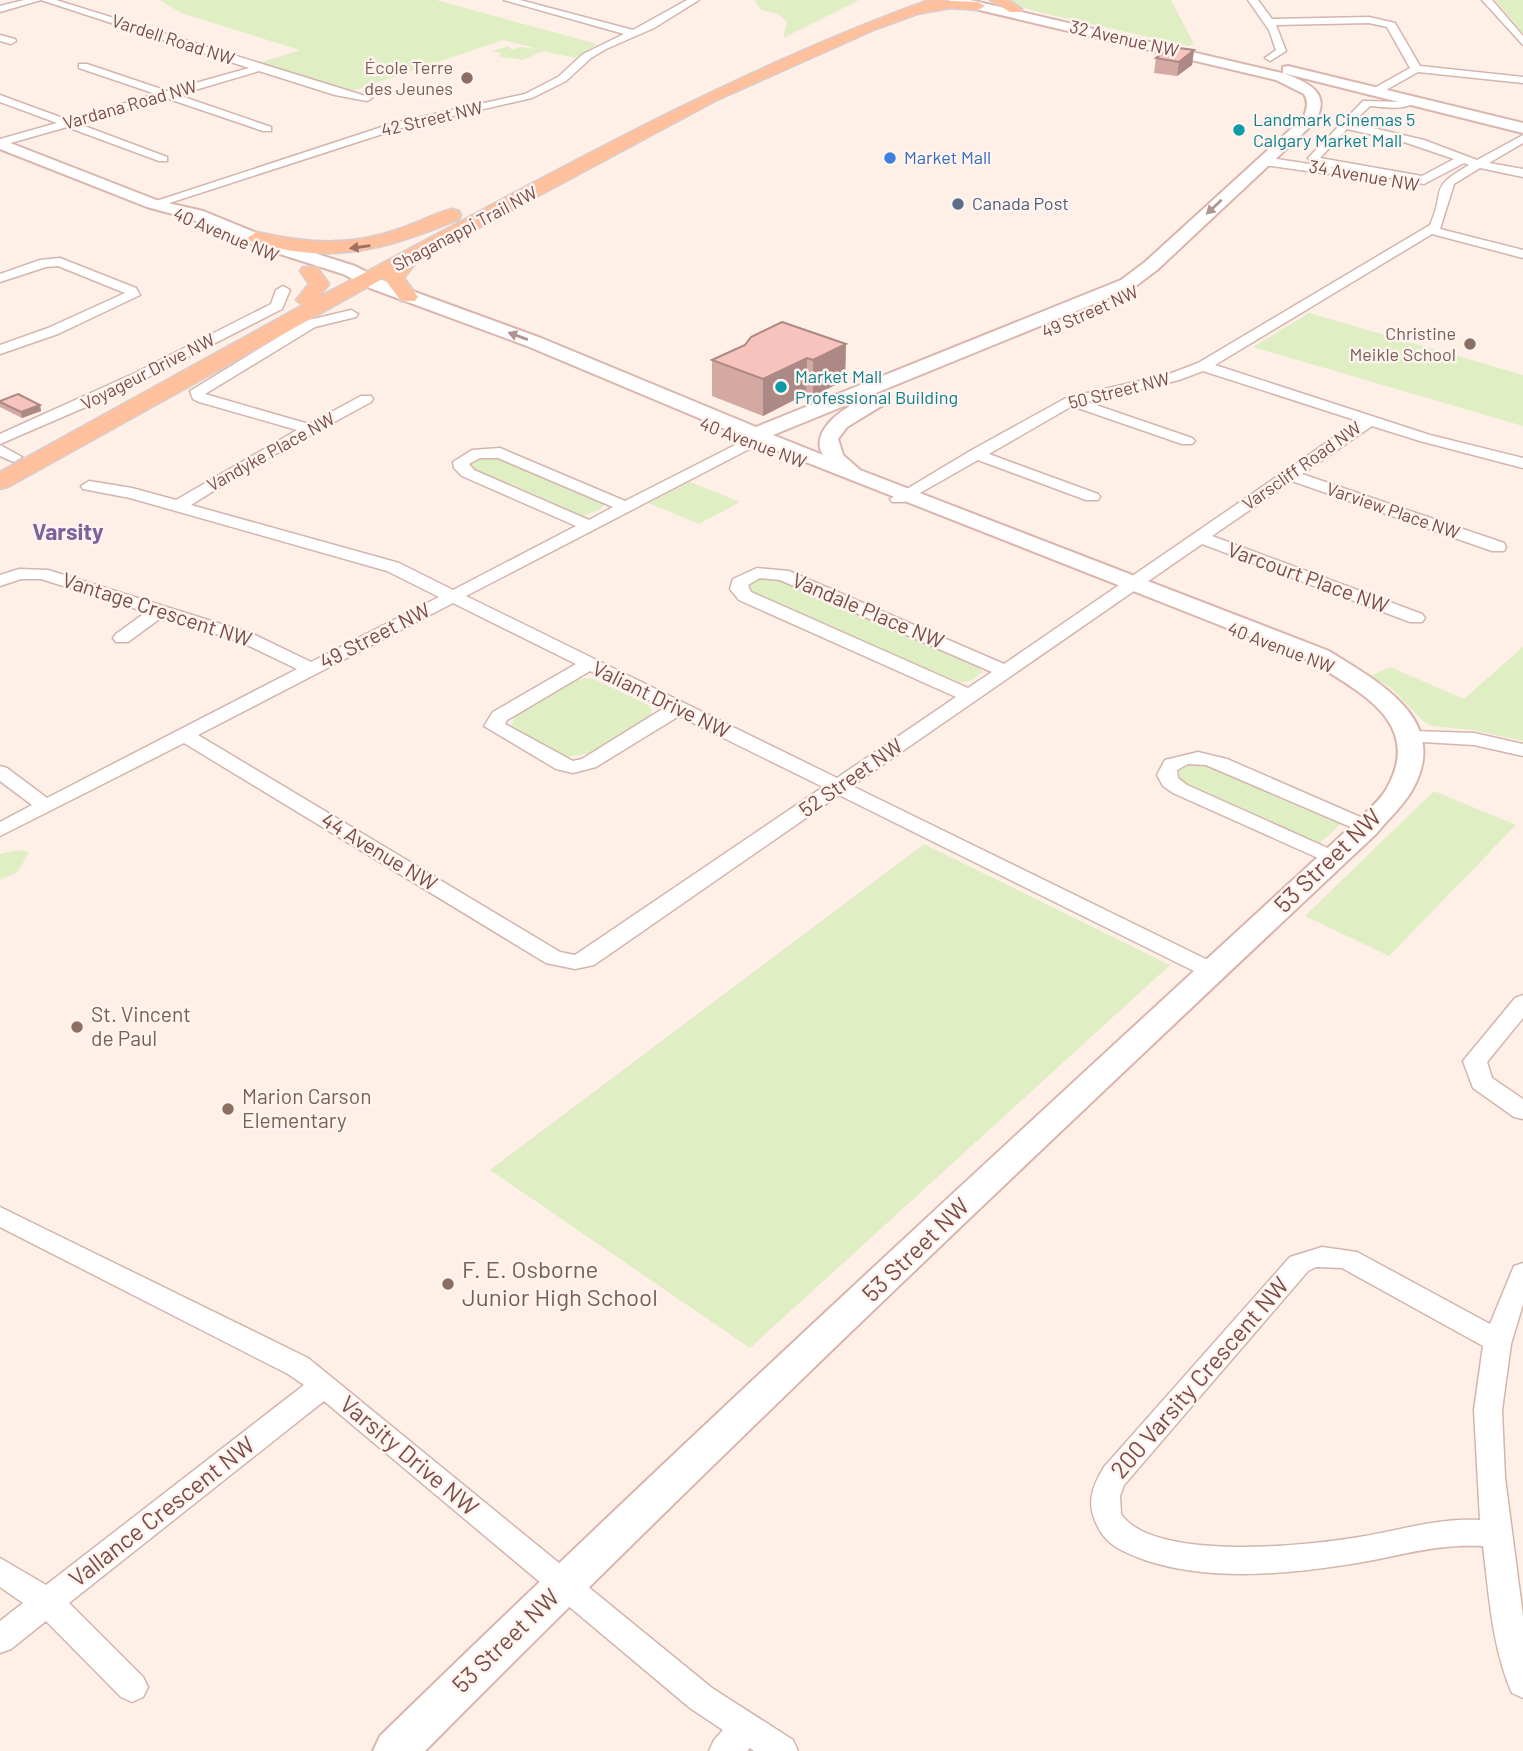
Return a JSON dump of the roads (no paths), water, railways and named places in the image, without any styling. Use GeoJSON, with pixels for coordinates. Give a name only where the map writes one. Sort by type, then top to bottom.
{"type":"FeatureCollection","features":[{"type":"Feature","properties":{"kind":"main road","name":"Shaganappi Trail NW"},"geometry":{"type":"LineString","coordinates":[[3,457],[303,308],[515,188],[724,78],[810,40],[925,0]]}},
{"type":"Feature","properties":{"kind":"main road","name":"Shaganappi Trail NW"},"geometry":{"type":"LineString","coordinates":[[354,281],[407,261],[711,97],[844,37],[942,0]]}},
{"type":"Feature","properties":{"kind":"main road"},"geometry":{"type":"LineString","coordinates":[[997,0],[1015,9]]}},
{"type":"Feature","properties":{"kind":"main road"},"geometry":{"type":"LineString","coordinates":[[844,37],[944,5],[977,3]]}},
{"type":"Feature","properties":{"kind":"main road"},"geometry":{"type":"LineString","coordinates":[[810,40],[888,4]]}},
{"type":"Feature","properties":{"kind":"main road"},"geometry":{"type":"LineString","coordinates":[[257,238],[316,250],[373,245],[404,236],[515,188]]}},
{"type":"Feature","properties":{"kind":"main road"},"geometry":{"type":"LineString","coordinates":[[407,261],[394,278],[408,297]]}},
{"type":"Feature","properties":{"kind":"main road"},"geometry":{"type":"LineString","coordinates":[[303,308],[319,284],[310,271]]}},
{"type":"Feature","properties":{"kind":"main road"},"geometry":{"type":"LineString","coordinates":[[303,308],[358,299],[385,301]]}},
{"type":"Feature","properties":{"kind":"main road","name":"Shaganappi Trail NW"},"geometry":{"type":"LineString","coordinates":[[0,482],[303,308]]}},
{"type":"Feature","properties":{"kind":"street"},"geometry":{"type":"LineString","coordinates":[[0,9],[36,0]]}},
{"type":"Feature","properties":{"kind":"street","name":"Vardell Road NW"},"geometry":{"type":"LineString","coordinates":[[46,0],[339,93],[367,98]]}},
{"type":"Feature","properties":{"kind":"street"},"geometry":{"type":"LineString","coordinates":[[509,0],[634,33]]}},
{"type":"Feature","properties":{"kind":"street"},"geometry":{"type":"LineString","coordinates":[[677,0],[692,1]]}},
{"type":"Feature","properties":{"kind":"street","name":"32 Avenue NW"},"geometry":{"type":"LineString","coordinates":[[954,0],[1015,9],[1271,63],[1356,85],[1373,93],[1523,128]]}},
{"type":"Feature","properties":{"kind":"street"},"geometry":{"type":"LineString","coordinates":[[1252,0],[1269,22],[1281,51],[1271,63]]}},
{"type":"Feature","properties":{"kind":"street"},"geometry":{"type":"LineString","coordinates":[[1487,0],[1523,42]]}},
{"type":"Feature","properties":{"kind":"street","name":"42 Street NW"},"geometry":{"type":"LineString","coordinates":[[159,206],[387,128],[528,96],[558,82],[601,47],[634,33],[692,1]]}},
{"type":"Feature","properties":{"kind":"street","name":"32 Avenue NW"},"geometry":{"type":"LineString","coordinates":[[977,3],[1301,81]]}},
{"type":"Feature","properties":{"kind":"street"},"geometry":{"type":"LineString","coordinates":[[105,7],[116,22]]}},
{"type":"Feature","properties":{"kind":"street"},"geometry":{"type":"LineString","coordinates":[[1269,22],[1387,22],[1416,69]]}},
{"type":"Feature","properties":{"kind":"street","name":"32 Avenue NW"},"geometry":{"type":"LineString","coordinates":[[1271,63],[1301,81]]}},
{"type":"Feature","properties":{"kind":"street"},"geometry":{"type":"LineString","coordinates":[[83,66],[267,129]]}},
{"type":"Feature","properties":{"kind":"street","name":"Vardana Road NW"},"geometry":{"type":"LineString","coordinates":[[0,143],[259,68]]}},
{"type":"Feature","properties":{"kind":"street"},"geometry":{"type":"LineString","coordinates":[[1301,81],[1324,89],[1335,99],[1342,94],[1373,93],[1416,69],[1523,79]]}},
{"type":"Feature","properties":{"kind":"street","name":"49 Street NW"},"geometry":{"type":"LineString","coordinates":[[758,440],[876,401],[1088,316],[1149,285],[1168,272],[1314,111],[1316,103],[1313,95],[1301,81]]}},
{"type":"Feature","properties":{"kind":"street"},"geometry":{"type":"LineString","coordinates":[[0,98],[163,159]]}},
{"type":"Feature","properties":{"kind":"street"},"geometry":{"type":"LineString","coordinates":[[1411,102],[1402,106],[1367,103],[1314,158],[1316,161],[1424,180],[1463,159]]}},
{"type":"Feature","properties":{"kind":"street","name":"49 Street NW"},"geometry":{"type":"LineString","coordinates":[[0,830],[758,440],[1127,284],[1272,160],[1314,136],[1329,117]]}},
{"type":"Feature","properties":{"kind":"street"},"geometry":{"type":"LineString","coordinates":[[1344,125],[1395,135],[1448,151],[1463,159],[1523,173]]}},
{"type":"Feature","properties":{"kind":"street"},"geometry":{"type":"LineString","coordinates":[[1523,138],[1450,181],[1444,190],[1440,218],[1430,230],[1523,254]]}},
{"type":"Feature","properties":{"kind":"street","name":"40 Avenue NW"},"geometry":{"type":"LineString","coordinates":[[0,143],[159,206],[178,209],[257,238],[354,281],[385,301],[852,473],[902,497]]}},
{"type":"Feature","properties":{"kind":"street","name":"34 Avenue NW"},"geometry":{"type":"LineString","coordinates":[[1272,160],[1444,190]]}},
{"type":"Feature","properties":{"kind":"street","name":"40 Avenue NW"},"geometry":{"type":"LineString","coordinates":[[159,206],[181,219],[310,271],[408,297],[534,342],[758,440],[1129,586],[1311,662],[1345,672],[1389,703],[1412,737]]}},
{"type":"Feature","properties":{"kind":"street","name":"50 Street NW"},"geometry":{"type":"LineString","coordinates":[[902,497],[1071,401],[1174,377],[1203,366],[1430,230]]}},
{"type":"Feature","properties":{"kind":"street"},"geometry":{"type":"LineString","coordinates":[[0,278],[45,263],[61,262],[131,291],[133,295],[53,331],[0,350]]}},
{"type":"Feature","properties":{"kind":"street","name":"Voyageur Drive NW"},"geometry":{"type":"LineString","coordinates":[[3,457],[74,409],[174,361],[277,306],[283,290]]}},
{"type":"Feature","properties":{"kind":"street","name":"Voyageur Drive NW"},"geometry":{"type":"LineString","coordinates":[[310,429],[204,399],[197,391],[310,324],[351,314]]}},
{"type":"Feature","properties":{"kind":"street","name":"Varscliff Road NW"},"geometry":{"type":"LineString","coordinates":[[1203,366],[1370,419]]}},
{"type":"Feature","properties":{"kind":"street","name":"Vandyke Place NW"},"geometry":{"type":"LineString","coordinates":[[178,506],[366,399]]}},
{"type":"Feature","properties":{"kind":"street"},"geometry":{"type":"LineString","coordinates":[[852,473],[830,454],[826,443],[828,436],[838,424],[876,401]]}},
{"type":"Feature","properties":{"kind":"street"},"geometry":{"type":"LineString","coordinates":[[1071,401],[1187,441]]}},
{"type":"Feature","properties":{"kind":"street"},"geometry":{"type":"LineString","coordinates":[[1370,419],[1438,441],[1523,463]]}},
{"type":"Feature","properties":{"kind":"street","name":"Varscliff Road NW"},"geometry":{"type":"LineString","coordinates":[[1129,586],[1370,419]]}},
{"type":"Feature","properties":{"kind":"street"},"geometry":{"type":"LineString","coordinates":[[589,526],[468,472],[462,468],[461,462],[477,453],[500,453],[626,507]]}},
{"type":"Feature","properties":{"kind":"street"},"geometry":{"type":"LineString","coordinates":[[975,454],[1092,497]]}},
{"type":"Feature","properties":{"kind":"street","name":"Varview Place NW"},"geometry":{"type":"LineString","coordinates":[[1289,475],[1498,547]]}},
{"type":"Feature","properties":{"kind":"street","name":"Valiant Drive NW"},"geometry":{"type":"LineString","coordinates":[[89,486],[132,493],[380,563],[1212,971]]}},
{"type":"Feature","properties":{"kind":"street","name":"Varcourt Place NW"},"geometry":{"type":"LineString","coordinates":[[1199,537],[1416,618]]}},
{"type":"Feature","properties":{"kind":"street","name":"Vandale Place NW"},"geometry":{"type":"LineString","coordinates":[[970,696],[745,596],[739,589],[739,583],[757,573],[783,575],[1006,671]]}},
{"type":"Feature","properties":{"kind":"street","name":"Vantage Crescent NW"},"geometry":{"type":"LineString","coordinates":[[0,581],[19,574],[42,574],[265,645],[311,669]]}},
{"type":"Feature","properties":{"kind":"street","name":"52 Street NW"},"geometry":{"type":"LineString","coordinates":[[575,962],[598,954],[1129,586]]}},
{"type":"Feature","properties":{"kind":"street"},"geometry":{"type":"LineString","coordinates":[[122,638],[160,610]]}},
{"type":"Feature","properties":{"kind":"street"},"geometry":{"type":"LineString","coordinates":[[589,664],[500,716],[494,726],[562,765],[573,767],[589,763],[678,708]]}},
{"type":"Feature","properties":{"kind":"street","name":"44 Avenue NW"},"geometry":{"type":"LineString","coordinates":[[184,735],[554,958],[575,962]]}},
{"type":"Feature","properties":{"kind":"street"},"geometry":{"type":"LineString","coordinates":[[1412,737],[1474,739],[1523,750]]}},
{"type":"Feature","properties":{"kind":"street","name":"53 Street NW"},"geometry":{"type":"LineString","coordinates":[[395,1751],[564,1585],[1173,1005],[1367,827],[1398,792],[1409,772],[1413,753],[1412,737]]}},
{"type":"Feature","properties":{"kind":"street"},"geometry":{"type":"LineString","coordinates":[[1334,858],[1180,789],[1170,781],[1168,767],[1189,757],[1211,760],[1367,827]]}},
{"type":"Feature","properties":{"kind":"street"},"geometry":{"type":"LineString","coordinates":[[0,772],[46,806]]}},
{"type":"Feature","properties":{"kind":"street"},"geometry":{"type":"LineString","coordinates":[[1523,1003],[1475,1061],[1482,1082],[1523,1111]]}},
{"type":"Feature","properties":{"kind":"street","name":"Varsity Drive NW"},"geometry":{"type":"LineString","coordinates":[[0,1216],[275,1353],[324,1385],[701,1698],[736,1740],[782,1751]]}},
{"type":"Feature","properties":{"kind":"street","name":"200 Varsity Crescent NW"},"geometry":{"type":"LineString","coordinates":[[1496,1340],[1348,1259],[1330,1256],[1305,1260],[1115,1476],[1103,1499],[1104,1511],[1123,1538],[1152,1552],[1170,1554],[1263,1559],[1305,1558],[1438,1533],[1497,1533]]}},
{"type":"Feature","properties":{"kind":"street"},"geometry":{"type":"LineString","coordinates":[[1523,1273],[1496,1340],[1486,1412],[1497,1533],[1509,1624],[1523,1683]]}},
{"type":"Feature","properties":{"kind":"street","name":"Vallance Crescent NW"},"geometry":{"type":"LineString","coordinates":[[0,1639],[324,1385]]}},
{"type":"Feature","properties":{"kind":"street"},"geometry":{"type":"LineString","coordinates":[[0,1571],[47,1602],[132,1686]]}},
{"type":"Feature","properties":{"kind":"place","name":"École Terre des Jeunes"},"geometry":{"type":"Point","coordinates":[467,78]}},
{"type":"Feature","properties":{"kind":"place","name":"Landmark Cinemas 5 Calgary Market Mall"},"geometry":{"type":"Point","coordinates":[1239,130]}},
{"type":"Feature","properties":{"kind":"place","name":"Market Mall"},"geometry":{"type":"Point","coordinates":[890,158]}},
{"type":"Feature","properties":{"kind":"place","name":"Canada Post"},"geometry":{"type":"Point","coordinates":[958,204]}},
{"type":"Feature","properties":{"kind":"place","name":"Christine Meikle School"},"geometry":{"type":"Point","coordinates":[1470,344]}},
{"type":"Feature","properties":{"kind":"place","name":"Market Mall Professional Building"},"geometry":{"type":"Point","coordinates":[781,387]}},
{"type":"Feature","properties":{"kind":"place","name":"St. Vincent de Paul"},"geometry":{"type":"Point","coordinates":[77,1027]}},
{"type":"Feature","properties":{"kind":"place","name":"Marion Carson Elementary"},"geometry":{"type":"Point","coordinates":[228,1109]}},
{"type":"Feature","properties":{"kind":"place","name":"F. E. Osborne Junior High School"},"geometry":{"type":"Point","coordinates":[448,1284]}},
{"type":"Feature","properties":{"kind":"district","name":"Varsity"},"geometry":{"type":"Point","coordinates":[68,532]}}]}
